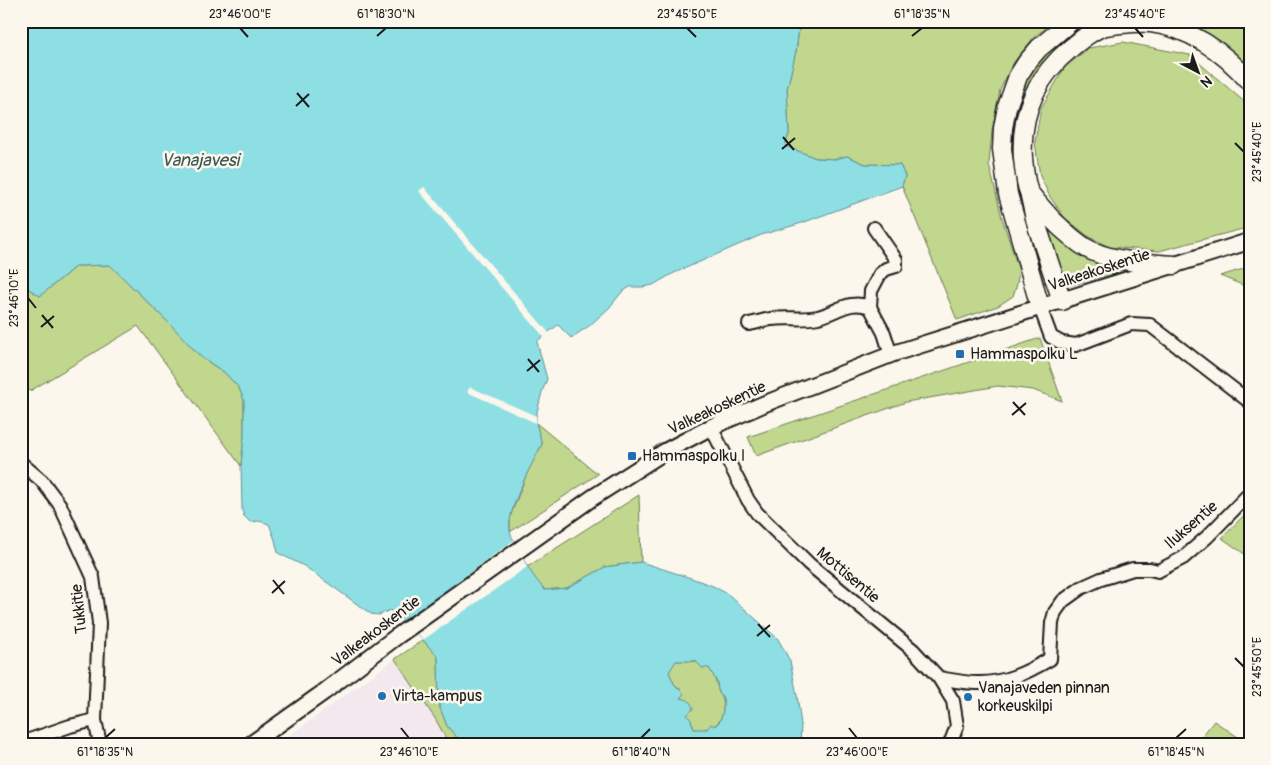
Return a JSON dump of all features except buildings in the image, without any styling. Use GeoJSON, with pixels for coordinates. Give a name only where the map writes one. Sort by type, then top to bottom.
{"type":"FeatureCollection","features":[{"type":"Feature","properties":{"kind":"main road"},"geometry":{"type":"LineString","coordinates":[[1040,307],[1008,194],[1002,149],[1003,128],[1007,107],[1018,76],[1039,48],[1071,21]]}},
{"type":"Feature","properties":{"kind":"main road"},"geometry":{"type":"LineString","coordinates":[[1062,300],[1036,223],[1024,169],[1022,145],[1025,119],[1031,101],[1047,72],[1058,60],[1089,34],[1109,24],[1136,22],[1151,23],[1178,30],[1203,41],[1234,66],[1250,82]]}},
{"type":"Feature","properties":{"kind":"main road"},"geometry":{"type":"LineString","coordinates":[[1029,192],[1052,220],[1083,246],[1104,256],[1136,262],[1174,265]]}},
{"type":"Feature","properties":{"kind":"street"},"geometry":{"type":"LineString","coordinates":[[874,228],[896,260],[896,266],[886,269],[880,274],[871,291],[870,307],[884,333],[891,354]]}},
{"type":"Feature","properties":{"kind":"street","name":"Valkeakoskentie"},"geometry":{"type":"LineString","coordinates":[[251,744],[324,692],[396,637],[592,498],[656,457],[711,427],[891,354],[1250,241]]}},
{"type":"Feature","properties":{"kind":"street"},"geometry":{"type":"LineString","coordinates":[[748,324],[772,319],[819,316],[850,304],[862,304],[870,307]]}},
{"type":"Feature","properties":{"kind":"street"},"geometry":{"type":"LineString","coordinates":[[1040,307],[1051,337],[1062,343],[1076,345],[1130,324],[1150,325],[1250,402]]}},
{"type":"Feature","properties":{"kind":"street","name":"Mottisentie"},"geometry":{"type":"LineString","coordinates":[[711,427],[748,500],[757,513],[809,564],[913,650],[939,678],[953,701],[957,726],[950,744]]}},
{"type":"Feature","properties":{"kind":"street","name":"Tukkitie"},"geometry":{"type":"LineString","coordinates":[[21,463],[42,481],[60,505],[93,577],[98,623],[95,720],[100,744]]}},
{"type":"Feature","properties":{"kind":"street","name":"Iluksentie"},"geometry":{"type":"LineString","coordinates":[[939,678],[977,684],[996,682],[1033,669],[1050,659],[1052,623],[1055,612],[1063,601],[1081,588],[1101,578],[1133,569],[1158,571],[1183,558],[1207,537],[1250,493]]}},
{"type":"Feature","properties":{"kind":"street"},"geometry":{"type":"LineString","coordinates":[[21,743],[70,726],[95,720]]}},
{"type":"Feature","properties":{"kind":"street","name":"Valkeakoskentie"},"geometry":{"type":"LineString","coordinates":[[242,744],[263,734]]}},
{"type":"Feature","properties":{"kind":"shaded area","name":"Virta-kampus"},"geometry":{"type":"Polygon","coordinates":[[[395,659],[436,720],[449,744],[278,744],[395,659]]]}},
{"type":"Feature","properties":{"kind":"green space"},"geometry":{"type":"Polygon","coordinates":[[[800,21],[1056,21],[1035,36],[1014,62],[1000,90],[992,131],[989,164],[1002,218],[1019,271],[1013,296],[998,306],[957,320],[902,186],[905,176],[900,165],[865,164],[847,156],[835,159],[816,158],[785,146],[789,134],[787,89],[796,51],[800,21]]]}},
{"type":"Feature","properties":{"kind":"green space"},"geometry":{"type":"Polygon","coordinates":[[[1081,21],[1096,21],[1022,107],[1046,278],[1044,284],[1042,283],[1018,206],[1010,160],[1010,124],[1029,71],[1060,36],[1081,21]]]}},
{"type":"Feature","properties":{"kind":"green space"},"geometry":{"type":"Polygon","coordinates":[[[1175,21],[1241,21],[1250,45],[1250,72],[1175,21]]]}},
{"type":"Feature","properties":{"kind":"green space"},"geometry":{"type":"Polygon","coordinates":[[[1123,42],[1190,55],[1248,105],[1250,108],[1250,227],[1159,251],[1109,247],[1088,236],[1065,218],[1050,197],[1040,176],[1035,142],[1041,108],[1065,67],[1089,48],[1123,42]]]}},
{"type":"Feature","properties":{"kind":"green space"},"geometry":{"type":"Polygon","coordinates":[[[1042,216],[1123,269],[1121,272],[1065,287],[1042,216]]]}},
{"type":"Feature","properties":{"kind":"green space"},"geometry":{"type":"Polygon","coordinates":[[[110,265],[202,358],[224,372],[239,388],[244,400],[244,436],[241,466],[138,326],[30,391],[21,386],[21,284],[40,296],[76,266],[110,265]]]}},
{"type":"Feature","properties":{"kind":"green space"},"geometry":{"type":"Polygon","coordinates":[[[1250,267],[1250,288],[1220,276],[1250,267]]]}},
{"type":"Feature","properties":{"kind":"green space"},"geometry":{"type":"Polygon","coordinates":[[[1040,338],[1062,401],[1033,390],[998,386],[906,402],[756,456],[748,437],[1040,338]]]}},
{"type":"Feature","properties":{"kind":"green space"},"geometry":{"type":"Polygon","coordinates":[[[536,423],[598,474],[510,532],[510,517],[527,473],[542,444],[536,423]]]}},
{"type":"Feature","properties":{"kind":"green space"},"geometry":{"type":"Polygon","coordinates":[[[639,495],[641,562],[605,567],[567,588],[545,590],[527,567],[639,495]]]}},
{"type":"Feature","properties":{"kind":"green space"},"geometry":{"type":"Polygon","coordinates":[[[1250,511],[1250,558],[1222,538],[1250,511]]]}},
{"type":"Feature","properties":{"kind":"green space"},"geometry":{"type":"Polygon","coordinates":[[[423,640],[438,657],[439,705],[447,726],[463,744],[449,744],[436,720],[395,659],[423,640]]]}},
{"type":"Feature","properties":{"kind":"green space"},"geometry":{"type":"Polygon","coordinates":[[[675,661],[693,661],[702,663],[709,668],[716,681],[723,702],[722,716],[717,724],[709,728],[694,729],[683,705],[680,689],[674,684],[669,672],[675,661]]]}},
{"type":"Feature","properties":{"kind":"green space"},"geometry":{"type":"Polygon","coordinates":[[[1214,721],[1238,737],[1243,744],[1196,744],[1214,721]]]}},
{"type":"Feature","properties":{"kind":"water","name":"Vanajavesi"},"geometry":{"type":"Polygon","coordinates":[[[21,21],[800,21],[796,51],[787,89],[789,134],[785,146],[816,158],[835,159],[847,156],[865,164],[900,165],[905,176],[902,186],[802,223],[761,235],[672,274],[653,285],[630,287],[622,292],[609,308],[589,326],[571,338],[558,325],[541,338],[537,342],[547,379],[536,416],[536,423],[542,444],[516,499],[510,522],[510,532],[529,568],[545,590],[567,588],[605,567],[641,562],[713,586],[729,595],[778,639],[790,661],[801,725],[800,744],[463,744],[447,726],[439,705],[438,657],[415,631],[390,610],[379,615],[371,614],[304,566],[278,553],[269,524],[259,521],[250,522],[244,516],[242,509],[241,466],[244,436],[244,400],[239,388],[224,372],[202,358],[110,265],[76,266],[40,296],[21,284],[21,21]],[[676,661],[669,672],[674,684],[684,694],[680,698],[687,700],[691,704],[693,709],[687,715],[694,729],[707,729],[711,724],[715,726],[720,721],[724,705],[723,698],[709,668],[702,668],[696,661],[676,661]]]}},
{"type":"Feature","properties":{"kind":"pier"},"geometry":{"type":"Polygon","coordinates":[[[424,187],[549,333],[544,337],[419,191],[424,187]]]}},
{"type":"Feature","properties":{"kind":"pier"},"geometry":{"type":"Polygon","coordinates":[[[470,387],[536,416],[536,423],[467,392],[470,387]]]}},
{"type":"Feature","properties":{"kind":"pier"},"geometry":{"type":"Polygon","coordinates":[[[514,540],[527,567],[423,640],[404,621],[514,540]]]}},
{"type":"Feature","properties":{"kind":"place","name":"Hammaspolku L"},"geometry":{"type":"Point","coordinates":[960,354]}},
{"type":"Feature","properties":{"kind":"place","name":"Hammaspolku I"},"geometry":{"type":"Point","coordinates":[632,456]}},
{"type":"Feature","properties":{"kind":"place","name":"Virta-kampus"},"geometry":{"type":"Point","coordinates":[382,696]}},
{"type":"Feature","properties":{"kind":"place","name":"Vanajaveden pinnan korkeuskilpi"},"geometry":{"type":"Point","coordinates":[968,697]}}]}
